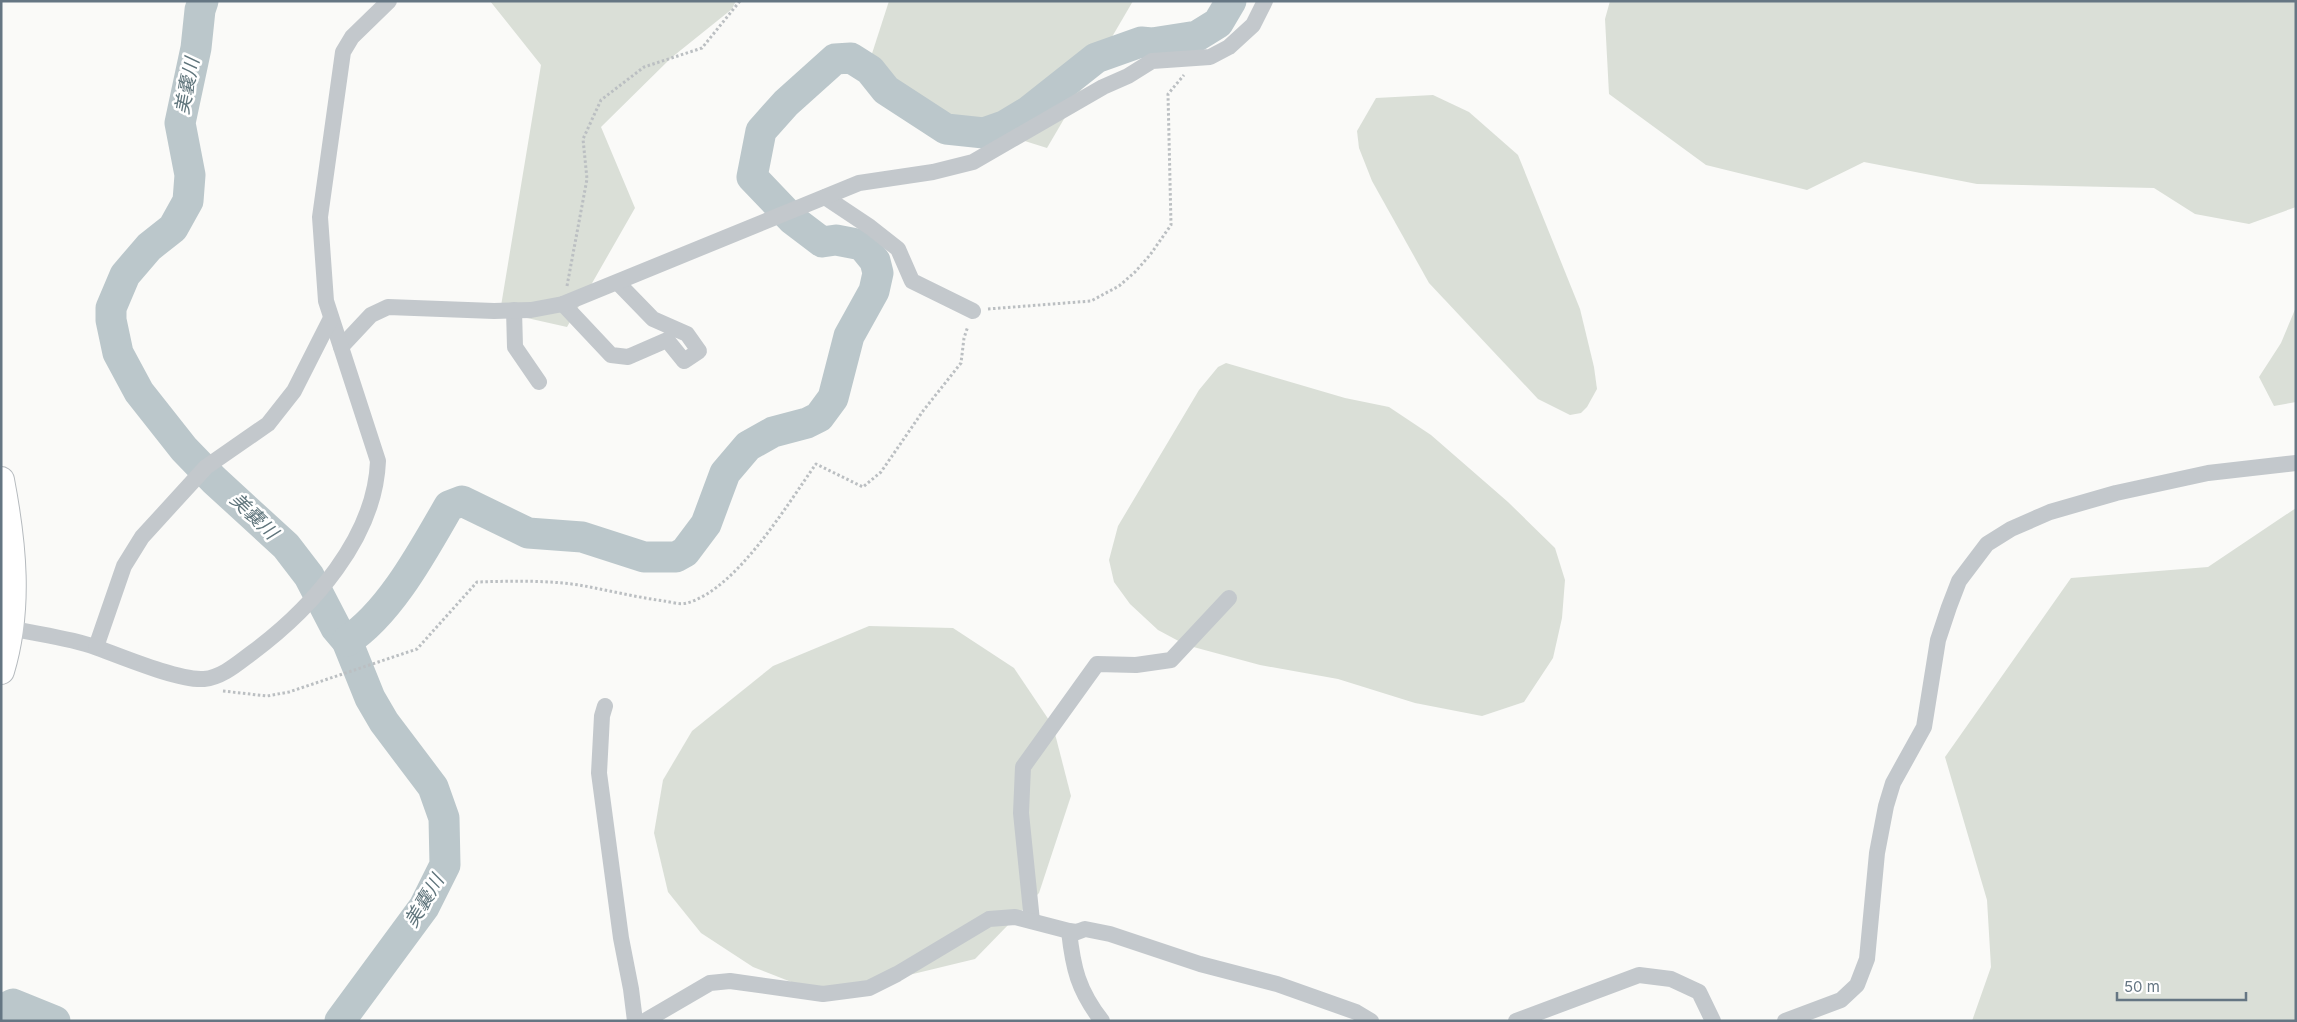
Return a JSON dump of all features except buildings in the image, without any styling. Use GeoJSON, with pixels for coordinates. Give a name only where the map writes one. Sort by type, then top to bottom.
{"type":"FeatureCollection","features":[{"type":"Feature","properties":{"kind":"main road"},"geometry":{"type":"LineString","coordinates":[[1,480],[11,532],[14,588],[10,628],[1,671]]}},
{"type":"Feature","properties":{"kind":"street"},"geometry":{"type":"LineString","coordinates":[[10,628],[96,647],[182,676],[204,679],[222,675],[277,634],[304,608],[333,574],[348,551],[366,516],[377,479],[378,461],[326,301],[320,217],[343,52],[352,37],[389,1]]}},
{"type":"Feature","properties":{"kind":"street"},"geometry":{"type":"LineString","coordinates":[[341,347],[371,315],[388,306],[531,310],[564,304],[859,183],[934,172],[973,162],[1152,61],[1210,57],[1229,47],[1253,25],[1265,1]]}},
{"type":"Feature","properties":{"kind":"street"},"geometry":{"type":"LineString","coordinates":[[825,196],[870,226],[898,249],[912,281],[973,311]]}},
{"type":"Feature","properties":{"kind":"street"},"geometry":{"type":"LineString","coordinates":[[564,304],[611,354],[628,356],[667,340],[684,361],[699,352],[688,334],[653,319],[618,283]]}},
{"type":"Feature","properties":{"kind":"street"},"geometry":{"type":"LineString","coordinates":[[514,310],[515,347],[539,382]]}},
{"type":"Feature","properties":{"kind":"street"},"geometry":{"type":"LineString","coordinates":[[96,647],[124,566],[142,537],[206,467],[268,424],[294,391],[331,318]]}},
{"type":"Feature","properties":{"kind":"street"},"geometry":{"type":"LineString","coordinates":[[1785,1021],[1841,1000],[1857,985],[1867,959],[1877,853],[1886,806],[1893,783],[1924,727],[1938,640],[1959,581],[1987,544],[2011,529],[2050,512],[2116,494],[2208,473],[2296,463]]}},
{"type":"Feature","properties":{"kind":"street"},"geometry":{"type":"LineString","coordinates":[[1032,921],[1021,813],[1024,767],[1097,664],[1136,665],[1171,660],[1229,598]]}},
{"type":"Feature","properties":{"kind":"street"},"geometry":{"type":"LineString","coordinates":[[605,706],[602,716],[599,773],[620,938],[631,989],[635,1021]]}},
{"type":"Feature","properties":{"kind":"street"},"geometry":{"type":"LineString","coordinates":[[645,1021],[710,983],[730,981],[823,994],[869,988],[897,974],[989,918],[1015,916],[1069,931],[1077,932],[1085,929],[1110,934],[1200,964],[1277,984],[1356,1012],[1371,1021]]}},
{"type":"Feature","properties":{"kind":"street"},"geometry":{"type":"LineString","coordinates":[[1069,931],[1073,968],[1091,1006],[1102,1021]]}},
{"type":"Feature","properties":{"kind":"street"},"geometry":{"type":"LineString","coordinates":[[1516,1021],[1639,975],[1670,979],[1699,992],[1713,1021]]}},
{"type":"Feature","properties":{"kind":"path"},"geometry":{"type":"LineString","coordinates":[[564,304],[587,179],[583,139],[601,100],[644,67],[702,48],[740,1]]}},
{"type":"Feature","properties":{"kind":"path"},"geometry":{"type":"LineString","coordinates":[[220,691],[267,696],[297,689],[418,649],[476,582],[533,581],[578,585],[642,598],[685,604],[708,593],[731,576],[772,525],[816,464],[863,487],[881,472],[923,411],[961,364],[964,338],[973,311],[1092,301],[1119,286],[1135,272],[1171,225],[1168,94],[1197,59]]}},
{"type":"Feature","properties":{"kind":"shaded area"},"geometry":{"type":"Polygon","coordinates":[[[490,1],[736,1],[732,9],[671,58],[601,127],[635,208],[567,327],[500,312],[541,65],[490,1]]]}},
{"type":"Feature","properties":{"kind":"shaded area"},"geometry":{"type":"Polygon","coordinates":[[[889,1],[1133,1],[1047,148],[935,113],[867,69],[889,1]]]}},
{"type":"Feature","properties":{"kind":"shaded area"},"geometry":{"type":"Polygon","coordinates":[[[1610,1],[2296,1],[2296,207],[2249,224],[2195,214],[2154,188],[1977,184],[1864,162],[1807,190],[1706,165],[1609,94],[1605,19],[1610,1]]]}},
{"type":"Feature","properties":{"kind":"shaded area"},"geometry":{"type":"Polygon","coordinates":[[[1433,95],[1469,112],[1518,155],[1580,309],[1594,367],[1597,389],[1587,407],[1581,413],[1570,415],[1538,399],[1429,283],[1372,181],[1359,148],[1357,131],[1376,98],[1433,95]]]}},
{"type":"Feature","properties":{"kind":"shaded area"},"geometry":{"type":"Polygon","coordinates":[[[2296,307],[2296,402],[2274,406],[2259,377],[2281,343],[2296,307]]]}},
{"type":"Feature","properties":{"kind":"shaded area"},"geometry":{"type":"Polygon","coordinates":[[[1226,363],[1345,398],[1389,407],[1431,435],[1508,502],[1555,548],[1565,580],[1562,618],[1553,658],[1524,702],[1482,716],[1415,703],[1338,679],[1260,665],[1186,645],[1158,630],[1130,604],[1114,582],[1109,560],[1118,526],[1199,390],[1218,367],[1226,363]]]}},
{"type":"Feature","properties":{"kind":"shaded area"},"geometry":{"type":"Polygon","coordinates":[[[2296,508],[2296,1021],[1972,1021],[1991,967],[1987,900],[1945,757],[2071,578],[2208,567],[2296,508]]]}},
{"type":"Feature","properties":{"kind":"shaded area"},"geometry":{"type":"Polygon","coordinates":[[[869,626],[953,628],[1014,668],[1053,726],[1071,796],[1039,893],[975,959],[851,989],[799,985],[753,967],[701,933],[668,892],[654,833],[663,780],[692,731],[773,666],[869,626]]]}},
{"type":"Feature","properties":{"kind":"waterway","name":"美嚢川"},"geometry":{"type":"LineString","coordinates":[[203,1],[200,10],[196,48],[180,123],[190,175],[188,201],[173,228],[149,247],[125,275],[111,308],[111,320],[118,353],[139,392],[184,449],[214,480],[286,546],[309,576],[336,628],[347,641],[370,698],[384,722],[433,787],[444,818],[445,865],[424,907],[340,1021]]}},
{"type":"Feature","properties":{"kind":"waterway"},"geometry":{"type":"LineString","coordinates":[[347,641],[363,629],[391,598],[417,561],[449,506],[462,501],[528,533],[582,537],[644,557],[676,557],[685,552],[706,524],[725,473],[748,446],[773,432],[807,423],[819,417],[833,398],[849,336],[874,291],[878,273],[875,261],[862,245],[836,240],[822,242],[793,220],[752,177],[761,131],[786,103],[835,59],[851,58],[870,70],[886,90],[946,129],[984,133],[1004,126],[1029,111],[1096,58],[1141,42],[1152,43],[1197,36],[1218,23],[1231,1]]}},
{"type":"Feature","properties":{"kind":"waterway","name":"美嚢川"},"geometry":{"type":"LineString","coordinates":[[1,1010],[13,1004],[55,1021]]}}]}
